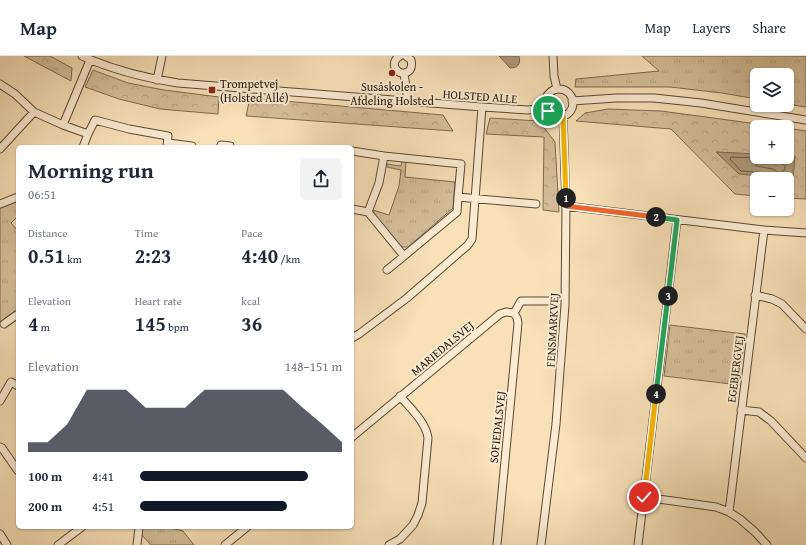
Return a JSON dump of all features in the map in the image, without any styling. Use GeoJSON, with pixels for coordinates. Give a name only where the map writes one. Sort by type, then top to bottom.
{"type":"FeatureCollection","features":[{"type":"Feature","properties":{"kind":"street","name":"HOLSTED ALLE"},"geometry":{"type":"LineString","coordinates":[[82,56],[132,74],[182,84],[482,107],[528,110],[546,108]]}},
{"type":"Feature","properties":{"kind":"street"},"geometry":{"type":"LineString","coordinates":[[157,80],[162,56]]}},
{"type":"Feature","properties":{"kind":"street"},"geometry":{"type":"LineString","coordinates":[[400,56],[394,62],[395,68],[398,72],[404,73],[409,71],[412,66],[411,60],[406,56]]}},
{"type":"Feature","properties":{"kind":"street"},"geometry":{"type":"LineString","coordinates":[[553,56],[554,76],[557,89]]}},
{"type":"Feature","properties":{"kind":"street"},"geometry":{"type":"LineString","coordinates":[[63,125],[90,60]]}},
{"type":"Feature","properties":{"kind":"street"},"geometry":{"type":"LineString","coordinates":[[404,73],[408,101]]}},
{"type":"Feature","properties":{"kind":"street"},"geometry":{"type":"LineString","coordinates":[[0,84],[15,94],[34,112],[88,134]]}},
{"type":"Feature","properties":{"kind":"street"},"geometry":{"type":"LineString","coordinates":[[557,89],[561,89],[568,93],[572,101],[572,107],[563,116],[554,116],[550,114],[546,108],[545,100],[549,93],[557,89]]}},
{"type":"Feature","properties":{"kind":"street"},"geometry":{"type":"LineString","coordinates":[[572,101],[616,98],[680,100],[806,120]]}},
{"type":"Feature","properties":{"kind":"street"},"geometry":{"type":"LineString","coordinates":[[354,337],[406,298],[468,245],[472,239],[482,107]]}},
{"type":"Feature","properties":{"kind":"street"},"geometry":{"type":"LineString","coordinates":[[0,149],[34,112]]}},
{"type":"Feature","properties":{"kind":"street","name":"FENSMARKVEJ"},"geometry":{"type":"LineString","coordinates":[[541,545],[556,424],[565,305],[566,206],[563,116]]}},
{"type":"Feature","properties":{"kind":"street"},"geometry":{"type":"LineString","coordinates":[[84,145],[95,120],[129,129],[168,136],[167,145]]}},
{"type":"Feature","properties":{"kind":"street"},"geometry":{"type":"LineString","coordinates":[[354,151],[461,164],[457,212],[387,270]]}},
{"type":"Feature","properties":{"kind":"street"},"geometry":{"type":"LineString","coordinates":[[368,212],[379,183],[384,156]]}},
{"type":"Feature","properties":{"kind":"street"},"geometry":{"type":"LineString","coordinates":[[458,197],[536,204]]}},
{"type":"Feature","properties":{"kind":"street"},"geometry":{"type":"LineString","coordinates":[[0,204],[16,198]]}},
{"type":"Feature","properties":{"kind":"street"},"geometry":{"type":"LineString","coordinates":[[566,206],[764,230],[806,233]]}},
{"type":"Feature","properties":{"kind":"street"},"geometry":{"type":"LineString","coordinates":[[354,209],[368,212],[404,256]]}},
{"type":"Feature","properties":{"kind":"street"},"geometry":{"type":"LineString","coordinates":[[638,545],[677,220]]}},
{"type":"Feature","properties":{"kind":"street","name":"EGEBJERGVEJ"},"geometry":{"type":"LineString","coordinates":[[729,512],[764,230]]}},
{"type":"Feature","properties":{"kind":"street"},"geometry":{"type":"LineString","coordinates":[[756,295],[772,299],[782,304],[806,329]]}},
{"type":"Feature","properties":{"kind":"street","name":"MARIEDALSVEJ"},"geometry":{"type":"LineString","coordinates":[[354,435],[500,314],[506,312],[514,313],[521,301],[552,301]]}},
{"type":"Feature","properties":{"kind":"street","name":"SOFIEDALSVEJ"},"geometry":{"type":"LineString","coordinates":[[497,545],[518,323],[514,313]]}},
{"type":"Feature","properties":{"kind":"street"},"geometry":{"type":"LineString","coordinates":[[4,324],[16,315]]}},
{"type":"Feature","properties":{"kind":"street"},"geometry":{"type":"LineString","coordinates":[[0,401],[11,382],[16,385]]}},
{"type":"Feature","properties":{"kind":"street"},"geometry":{"type":"LineString","coordinates":[[390,545],[400,539],[413,525],[418,515],[422,503],[428,438],[423,424],[400,396]]}},
{"type":"Feature","properties":{"kind":"street"},"geometry":{"type":"LineString","coordinates":[[741,410],[759,412],[771,421],[806,458]]}},
{"type":"Feature","properties":{"kind":"street"},"geometry":{"type":"LineString","coordinates":[[0,447],[16,468]]}},
{"type":"Feature","properties":{"kind":"street"},"geometry":{"type":"LineString","coordinates":[[644,497],[716,507],[729,512],[755,532],[767,545]]}},
{"type":"Feature","properties":{"kind":"street"},"geometry":{"type":"LineString","coordinates":[[58,545],[79,529]]}},
{"type":"Feature","properties":{"kind":"street"},"geometry":{"type":"LineString","coordinates":[[137,545],[140,529]]}},
{"type":"Feature","properties":{"kind":"street"},"geometry":{"type":"LineString","coordinates":[[225,545],[245,529]]}},
{"type":"Feature","properties":{"kind":"street"},"geometry":{"type":"LineString","coordinates":[[0,534],[7,545]]}},
{"type":"Feature","properties":{"kind":"green space"},"geometry":{"type":"Polygon","coordinates":[[[24,56],[50,56],[72,68],[71,81],[24,56]]]}},
{"type":"Feature","properties":{"kind":"green space"},"geometry":{"type":"Polygon","coordinates":[[[642,56],[806,56],[806,107],[794,105],[794,68],[750,68],[750,98],[670,87],[575,87],[576,79],[659,71],[642,56]]]}},
{"type":"Feature","properties":{"kind":"green space"},"geometry":{"type":"Polygon","coordinates":[[[93,70],[128,83],[164,90],[219,97],[218,114],[160,109],[119,99],[85,87],[93,70]]]}},
{"type":"Feature","properties":{"kind":"green space"},"geometry":{"type":"Polygon","coordinates":[[[250,98],[443,115],[453,131],[246,116],[250,98]]]}},
{"type":"Feature","properties":{"kind":"green space"},"geometry":{"type":"Polygon","coordinates":[[[608,109],[661,111],[750,123],[750,164],[794,164],[794,129],[806,131],[806,199],[794,198],[794,172],[750,172],[750,195],[735,194],[671,129],[576,121],[585,113],[608,109]]]}},
{"type":"Feature","properties":{"kind":"green space"},"geometry":{"type":"Polygon","coordinates":[[[490,118],[539,121],[555,142],[559,212],[543,210],[544,137],[486,134],[490,118]]]}},
{"type":"Feature","properties":{"kind":"green space"},"geometry":{"type":"Polygon","coordinates":[[[402,161],[406,162],[405,177],[455,182],[453,208],[408,247],[402,247],[373,213],[373,210],[389,215],[399,186],[401,170],[387,167],[387,164],[401,166],[402,161]]]}},
{"type":"Feature","properties":{"kind":"green space"},"geometry":{"type":"Polygon","coordinates":[[[16,199],[16,218],[11,223],[16,229],[16,311],[0,324],[0,207],[16,199]]]}},
{"type":"Feature","properties":{"kind":"green space"},"geometry":{"type":"Polygon","coordinates":[[[670,325],[745,334],[739,385],[664,376],[670,325]]]}},
{"type":"Feature","properties":{"kind":"green space"},"geometry":{"type":"Polygon","coordinates":[[[142,529],[175,529],[183,531],[194,545],[151,545],[141,534],[142,529]]]}},
{"type":"Feature","properties":{"kind":"water"},"geometry":{"type":"Polygon","coordinates":[[[499,56],[519,56],[520,61],[517,66],[510,68],[499,56]]]}},
{"type":"Feature","properties":{"kind":"water"},"geometry":{"type":"Polygon","coordinates":[[[716,152],[750,154],[750,164],[794,164],[795,156],[794,172],[750,172],[750,175],[739,174],[716,152]]]}},
{"type":"Feature","properties":{"kind":"place","name":"Susåskolen - Afdeling Holsted"},"geometry":{"type":"Point","coordinates":[392,73]}},
{"type":"Feature","properties":{"kind":"place","name":"Trompetvej (Holsted Allé)"},"geometry":{"type":"Point","coordinates":[212,90]}},
{"type":"Feature","properties":{"kind":"route"},"geometry":{"type":"LineString","coordinates":[[548,111],[554,116],[563,116],[566,206],[677,220],[644,497]]}}]}
